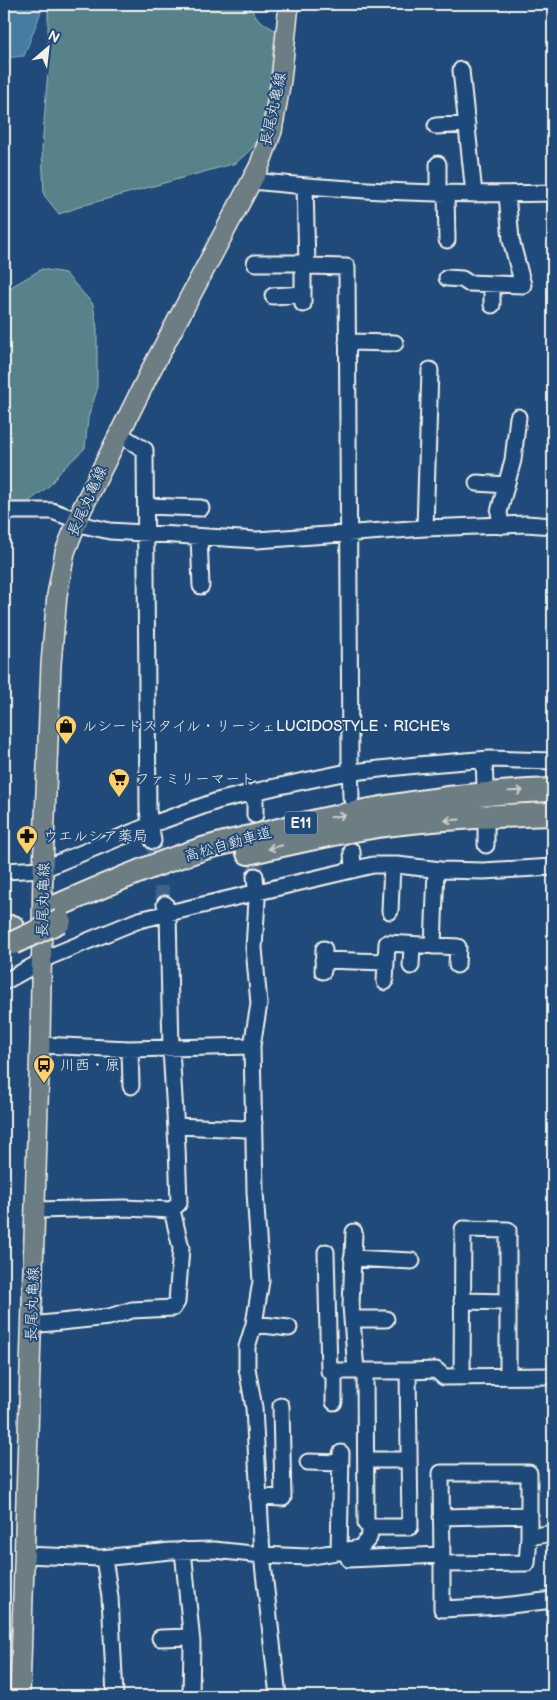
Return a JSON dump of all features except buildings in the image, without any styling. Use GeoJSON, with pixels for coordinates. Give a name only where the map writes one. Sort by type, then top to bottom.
{"type":"FeatureCollection","features":[{"type":"Feature","properties":{"kind":"highway","name":"高松自動車道"},"geometry":{"type":"LineString","coordinates":[[8,937],[60,913],[121,878],[193,852],[314,820],[439,799],[510,791],[553,790]]}},
{"type":"Feature","properties":{"kind":"highway","name":"高松自動車道"},"geometry":{"type":"LineString","coordinates":[[60,913],[198,865],[316,837],[380,826],[553,814]]}},
{"type":"Feature","properties":{"kind":"main road","name":"長尾丸亀線"},"geometry":{"type":"LineString","coordinates":[[20,1696],[40,1045],[43,869],[51,664],[57,595],[65,552],[77,520],[150,370],[259,167],[272,131],[281,80],[289,4]]}},
{"type":"Feature","properties":{"kind":"street"},"geometry":{"type":"LineString","coordinates":[[461,70],[474,194]]}},
{"type":"Feature","properties":{"kind":"street"},"geometry":{"type":"LineString","coordinates":[[436,126],[467,124]]}},
{"type":"Feature","properties":{"kind":"street"},"geometry":{"type":"LineString","coordinates":[[438,164],[447,240]]}},
{"type":"Feature","properties":{"kind":"street"},"geometry":{"type":"LineString","coordinates":[[252,181],[442,194],[553,193]]}},
{"type":"Feature","properties":{"kind":"street"},"geometry":{"type":"LineString","coordinates":[[273,296],[303,299],[303,270],[307,265],[305,186]]}},
{"type":"Feature","properties":{"kind":"street"},"geometry":{"type":"LineString","coordinates":[[447,278],[462,279],[468,282],[523,285],[512,240],[507,194]]}},
{"type":"Feature","properties":{"kind":"street"},"geometry":{"type":"LineString","coordinates":[[255,263],[347,267],[351,797]]}},
{"type":"Feature","properties":{"kind":"street"},"geometry":{"type":"LineString","coordinates":[[492,284],[492,305]]}},
{"type":"Feature","properties":{"kind":"street"},"geometry":{"type":"LineString","coordinates":[[347,342],[394,342]]}},
{"type":"Feature","properties":{"kind":"street"},"geometry":{"type":"LineString","coordinates":[[425,528],[430,370]]}},
{"type":"Feature","properties":{"kind":"street"},"geometry":{"type":"LineString","coordinates":[[501,526],[499,512],[513,460],[518,417]]}},
{"type":"Feature","properties":{"kind":"street"},"geometry":{"type":"LineString","coordinates":[[119,434],[145,450],[148,810],[153,841]]}},
{"type":"Feature","properties":{"kind":"street"},"geometry":{"type":"LineString","coordinates":[[477,483],[506,485]]}},
{"type":"Feature","properties":{"kind":"street"},"geometry":{"type":"LineString","coordinates":[[146,506],[201,508]]}},
{"type":"Feature","properties":{"kind":"street"},"geometry":{"type":"LineString","coordinates":[[4,511],[52,512],[77,520],[83,525],[110,531],[257,540],[425,528],[526,524],[553,526]]}},
{"type":"Feature","properties":{"kind":"street"},"geometry":{"type":"LineString","coordinates":[[199,537],[201,586]]}},
{"type":"Feature","properties":{"kind":"street"},"geometry":{"type":"LineString","coordinates":[[4,870],[43,869],[150,825],[217,801],[255,791],[350,772],[484,760],[553,762]]}},
{"type":"Feature","properties":{"kind":"street"},"geometry":{"type":"LineString","coordinates":[[484,760],[485,785]]}},
{"type":"Feature","properties":{"kind":"street"},"geometry":{"type":"LineString","coordinates":[[255,791],[255,815]]}},
{"type":"Feature","properties":{"kind":"street"},"geometry":{"type":"LineString","coordinates":[[486,828],[486,845]]}},
{"type":"Feature","properties":{"kind":"street"},"geometry":{"type":"LineString","coordinates":[[352,851],[353,870]]}},
{"type":"Feature","properties":{"kind":"street"},"geometry":{"type":"LineString","coordinates":[[4,982],[42,961],[166,908],[256,893],[373,865],[392,865],[436,870],[483,871],[553,868]]}},
{"type":"Feature","properties":{"kind":"street"},"geometry":{"type":"LineString","coordinates":[[390,911],[392,865]]}},
{"type":"Feature","properties":{"kind":"street"},"geometry":{"type":"LineString","coordinates":[[433,946],[436,870]]}},
{"type":"Feature","properties":{"kind":"street"},"geometry":{"type":"LineString","coordinates":[[256,876],[254,948],[259,1004],[252,1046],[255,1192],[261,1281],[254,1324],[247,1347],[247,1368],[254,1408],[262,1555],[278,1696]]}},
{"type":"Feature","properties":{"kind":"street"},"geometry":{"type":"LineString","coordinates":[[35,1210],[124,1208],[172,1210],[179,1203],[166,908]]}},
{"type":"Feature","properties":{"kind":"street"},"geometry":{"type":"LineString","coordinates":[[385,982],[386,943],[458,947],[457,965]]}},
{"type":"Feature","properties":{"kind":"street"},"geometry":{"type":"LineString","coordinates":[[411,966],[412,945]]}},
{"type":"Feature","properties":{"kind":"street"},"geometry":{"type":"LineString","coordinates":[[323,960],[386,962]]}},
{"type":"Feature","properties":{"kind":"street"},"geometry":{"type":"LineString","coordinates":[[40,1045],[130,1049],[252,1046]]}},
{"type":"Feature","properties":{"kind":"street"},"geometry":{"type":"LineString","coordinates":[[130,1049],[131,1086]]}},
{"type":"Feature","properties":{"kind":"street"},"geometry":{"type":"LineString","coordinates":[[176,1126],[246,1129],[254,1123]]}},
{"type":"Feature","properties":{"kind":"street"},"geometry":{"type":"LineString","coordinates":[[31,1325],[109,1317],[132,1310],[173,1308],[177,1302],[181,1248],[172,1210]]}},
{"type":"Feature","properties":{"kind":"street"},"geometry":{"type":"LineString","coordinates":[[462,1377],[463,1229],[508,1230],[508,1376]]}},
{"type":"Feature","properties":{"kind":"street"},"geometry":{"type":"LineString","coordinates":[[354,1232],[352,1319],[360,1371],[366,1460],[366,1524],[371,1527],[410,1527],[408,1371]]}},
{"type":"Feature","properties":{"kind":"street"},"geometry":{"type":"LineString","coordinates":[[326,1252],[329,1371],[436,1370],[444,1377],[553,1376]]}},
{"type":"Feature","properties":{"kind":"street"},"geometry":{"type":"LineString","coordinates":[[352,1258],[412,1260]]}},
{"type":"Feature","properties":{"kind":"street"},"geometry":{"type":"LineString","coordinates":[[462,1301],[508,1302]]}},
{"type":"Feature","properties":{"kind":"street"},"geometry":{"type":"LineString","coordinates":[[352,1319],[386,1319]]}},
{"type":"Feature","properties":{"kind":"street"},"geometry":{"type":"LineString","coordinates":[[254,1324],[289,1328]]}},
{"type":"Feature","properties":{"kind":"street"},"geometry":{"type":"LineString","coordinates":[[334,1371],[334,1402]]}},
{"type":"Feature","properties":{"kind":"street"},"geometry":{"type":"LineString","coordinates":[[254,1408],[286,1405],[284,1498],[258,1497]]}},
{"type":"Feature","properties":{"kind":"street"},"geometry":{"type":"LineString","coordinates":[[308,1462],[341,1458],[335,1510],[342,1551],[349,1559],[441,1559],[527,1563],[530,1515],[529,1473],[441,1473],[441,1559],[442,1609],[502,1606],[553,1600]]}},
{"type":"Feature","properties":{"kind":"street"},"geometry":{"type":"LineString","coordinates":[[366,1460],[408,1460]]}},
{"type":"Feature","properties":{"kind":"street"},"geometry":{"type":"LineString","coordinates":[[441,1517],[530,1515]]}},
{"type":"Feature","properties":{"kind":"street"},"geometry":{"type":"LineString","coordinates":[[24,1555],[104,1558],[183,1550],[214,1550],[306,1557],[360,1548],[368,1538],[371,1527]]}},
{"type":"Feature","properties":{"kind":"street"},"geometry":{"type":"LineString","coordinates":[[529,1536],[553,1533]]}},
{"type":"Feature","properties":{"kind":"street"},"geometry":{"type":"LineString","coordinates":[[183,1550],[191,1636],[191,1696]]}},
{"type":"Feature","properties":{"kind":"street"},"geometry":{"type":"LineString","coordinates":[[104,1558],[110,1597],[115,1696]]}},
{"type":"Feature","properties":{"kind":"street"},"geometry":{"type":"LineString","coordinates":[[160,1638],[191,1636]]}},
{"type":"Feature","properties":{"kind":"green space"},"geometry":{"type":"Polygon","coordinates":[[[51,4],[247,4],[259,20],[279,33],[266,110],[258,138],[253,147],[236,163],[59,214],[44,195],[42,149],[48,69],[48,9],[51,4]]]}},
{"type":"Feature","properties":{"kind":"green space"},"geometry":{"type":"Polygon","coordinates":[[[42,269],[65,273],[93,304],[97,328],[97,390],[88,418],[85,448],[61,471],[49,486],[27,503],[4,502],[4,291],[42,269]]]}},
{"type":"Feature","properties":{"kind":"water"},"geometry":{"type":"Polygon","coordinates":[[[4,4],[44,4],[24,56],[4,58],[4,4]]]}},
{"type":"Feature","properties":{"kind":"tunnel"},"geometry":{"type":"LineString","coordinates":[[255,815],[255,876]]}},
{"type":"Feature","properties":{"kind":"tunnel"},"geometry":{"type":"LineString","coordinates":[[153,841],[164,903]]}},
{"type":"Feature","properties":{"kind":"place","name":"ルシードスタイル・リーシェLUCIDOSTYLE・RICHE's"},"geometry":{"type":"Point","coordinates":[66,745]}},
{"type":"Feature","properties":{"kind":"place","name":"ファミリーマート"},"geometry":{"type":"Point","coordinates":[119,798]}},
{"type":"Feature","properties":{"kind":"place","name":"ウエルシア薬局"},"geometry":{"type":"Point","coordinates":[27,855]}},
{"type":"Feature","properties":{"kind":"place","name":"川西・原"},"geometry":{"type":"Point","coordinates":[44,1084]}}]}
